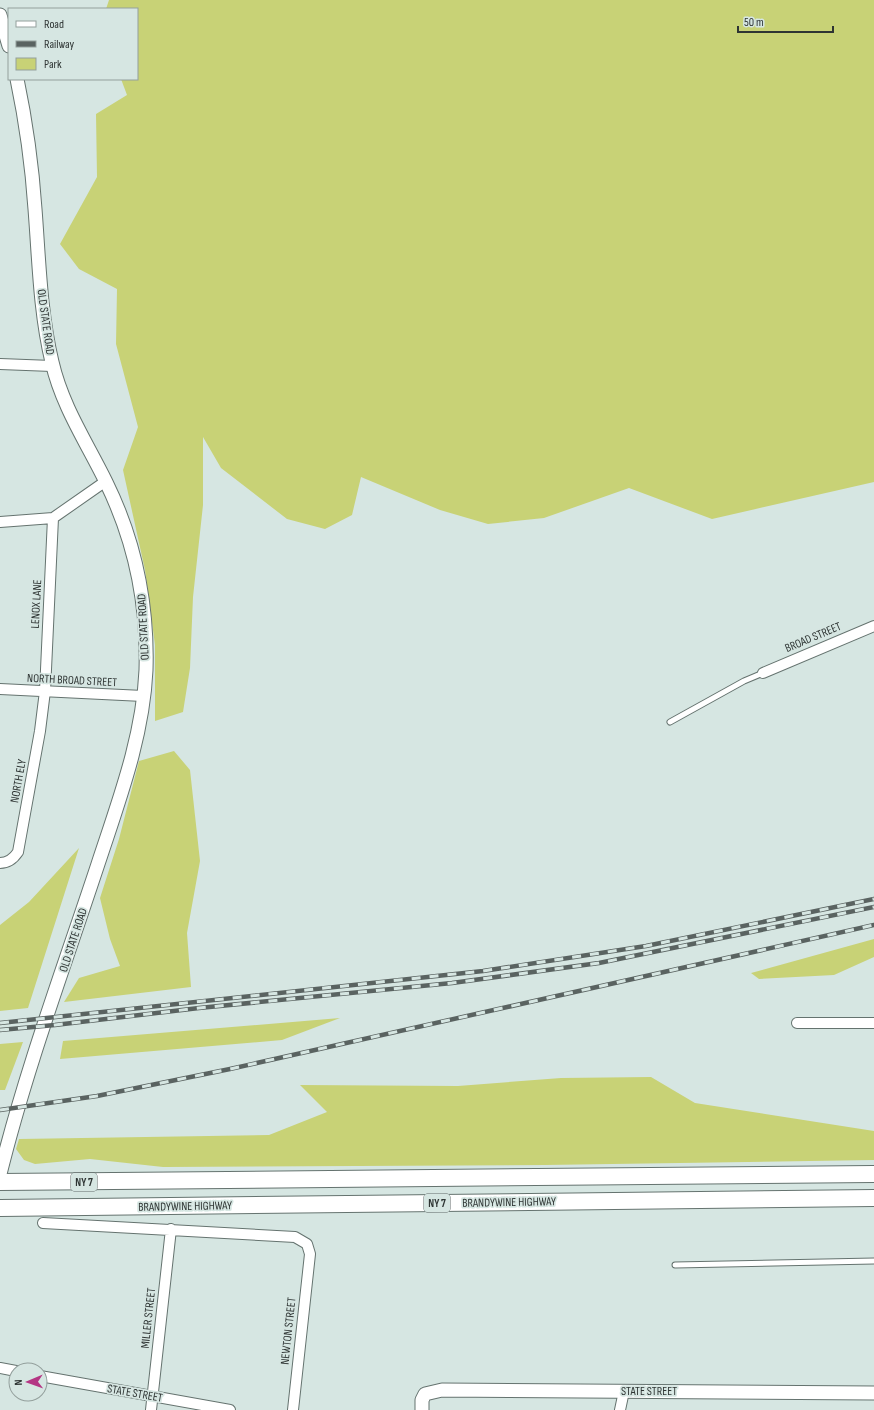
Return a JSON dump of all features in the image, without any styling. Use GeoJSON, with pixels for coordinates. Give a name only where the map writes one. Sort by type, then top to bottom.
{"type":"FeatureCollection","features":[{"type":"Feature","properties":{"kind":"main road","name":"BRANDYWINE HIGHWAY"},"geometry":{"type":"LineString","coordinates":[[0,1182],[874,1174]]}},
{"type":"Feature","properties":{"kind":"main road","name":"BRANDYWINE HIGHWAY"},"geometry":{"type":"LineString","coordinates":[[0,1208],[874,1198]]}},
{"type":"Feature","properties":{"kind":"street"},"geometry":{"type":"LineString","coordinates":[[0,15],[8,43]]}},
{"type":"Feature","properties":{"kind":"street","name":"OLD STATE ROAD"},"geometry":{"type":"LineString","coordinates":[[0,1174],[26,1080],[57,990],[136,745],[144,696],[146,636],[143,597],[128,536],[106,481],[65,401],[52,366],[41,301],[31,165],[26,123],[17,80]]}},
{"type":"Feature","properties":{"kind":"street"},"geometry":{"type":"LineString","coordinates":[[0,364],[52,366]]}},
{"type":"Feature","properties":{"kind":"street"},"geometry":{"type":"LineString","coordinates":[[0,522],[54,518],[106,481]]}},
{"type":"Feature","properties":{"kind":"street","name":"LENOX LANE"},"geometry":{"type":"LineString","coordinates":[[45,691],[54,518]]}},
{"type":"Feature","properties":{"kind":"street","name":"BROAD STREET"},"geometry":{"type":"LineString","coordinates":[[763,673],[874,626]]}},
{"type":"Feature","properties":{"kind":"street","name":"NORTH BROAD STREET"},"geometry":{"type":"LineString","coordinates":[[0,690],[144,696]]}},
{"type":"Feature","properties":{"kind":"street","name":"NORTH ELY"},"geometry":{"type":"LineString","coordinates":[[0,863],[14,857],[18,852],[40,731],[45,691]]}},
{"type":"Feature","properties":{"kind":"street"},"geometry":{"type":"LineString","coordinates":[[797,1024],[874,1023]]}},
{"type":"Feature","properties":{"kind":"street"},"geometry":{"type":"LineString","coordinates":[[43,1223],[171,1229]]}},
{"type":"Feature","properties":{"kind":"street","name":"NEWTON STREET"},"geometry":{"type":"LineString","coordinates":[[171,1229],[295,1237],[307,1244],[310,1254],[293,1410]]}},
{"type":"Feature","properties":{"kind":"street","name":"MILLER STREET"},"geometry":{"type":"LineString","coordinates":[[151,1410],[171,1229]]}},
{"type":"Feature","properties":{"kind":"street","name":"STATE STREET"},"geometry":{"type":"LineString","coordinates":[[48,1377],[230,1410]]}},
{"type":"Feature","properties":{"kind":"street","name":"STATE STREET"},"geometry":{"type":"LineString","coordinates":[[422,1410],[422,1400],[425,1394],[442,1390],[874,1393]]}},
{"type":"Feature","properties":{"kind":"street"},"geometry":{"type":"LineString","coordinates":[[620,1410],[624,1391]]}},
{"type":"Feature","properties":{"kind":"lane"},"geometry":{"type":"LineString","coordinates":[[670,722],[744,681],[763,673]]}},
{"type":"Feature","properties":{"kind":"lane"},"geometry":{"type":"LineString","coordinates":[[675,1265],[874,1261]]}},
{"type":"Feature","properties":{"kind":"green space"},"geometry":{"type":"Polygon","coordinates":[[[109,0],[874,0],[874,482],[712,519],[629,488],[544,518],[488,524],[440,510],[361,477],[352,515],[325,529],[287,519],[221,468],[203,437],[203,505],[193,597],[190,668],[183,712],[155,721],[155,645],[145,570],[123,470],[138,427],[116,344],[117,289],[79,269],[60,244],[97,177],[96,114],[127,95],[121,80],[138,80],[138,8],[106,8],[109,0]]]}},
{"type":"Feature","properties":{"kind":"green space"},"geometry":{"type":"Polygon","coordinates":[[[174,751],[190,770],[200,861],[187,933],[191,987],[64,1002],[79,978],[120,966],[110,939],[100,898],[119,839],[139,761],[174,751]]]}},
{"type":"Feature","properties":{"kind":"green space"},"geometry":{"type":"Polygon","coordinates":[[[79,848],[28,1008],[0,1011],[0,925],[29,902],[79,848]]]}},
{"type":"Feature","properties":{"kind":"green space"},"geometry":{"type":"Polygon","coordinates":[[[874,939],[874,957],[834,975],[759,979],[751,973],[874,939]]]}},
{"type":"Feature","properties":{"kind":"green space"},"geometry":{"type":"Polygon","coordinates":[[[340,1018],[282,1040],[60,1059],[63,1041],[340,1018]]]}},
{"type":"Feature","properties":{"kind":"green space"},"geometry":{"type":"Polygon","coordinates":[[[23,1042],[5,1090],[0,1090],[0,1044],[23,1042]]]}},
{"type":"Feature","properties":{"kind":"green space"},"geometry":{"type":"Polygon","coordinates":[[[651,1077],[695,1103],[874,1131],[874,1160],[545,1165],[163,1167],[90,1159],[35,1164],[24,1160],[16,1149],[19,1139],[269,1135],[327,1112],[300,1085],[458,1086],[561,1078],[651,1077]]]}},
{"type":"Feature","properties":{"kind":"railway"},"geometry":{"type":"LineString","coordinates":[[0,1023],[483,971],[646,946],[874,899]]}},
{"type":"Feature","properties":{"kind":"railway"},"geometry":{"type":"LineString","coordinates":[[0,1030],[199,1008],[452,983],[599,963],[874,907]]}},
{"type":"Feature","properties":{"kind":"railway"},"geometry":{"type":"LineString","coordinates":[[0,1110],[97,1096],[230,1069],[874,925]]}}]}
